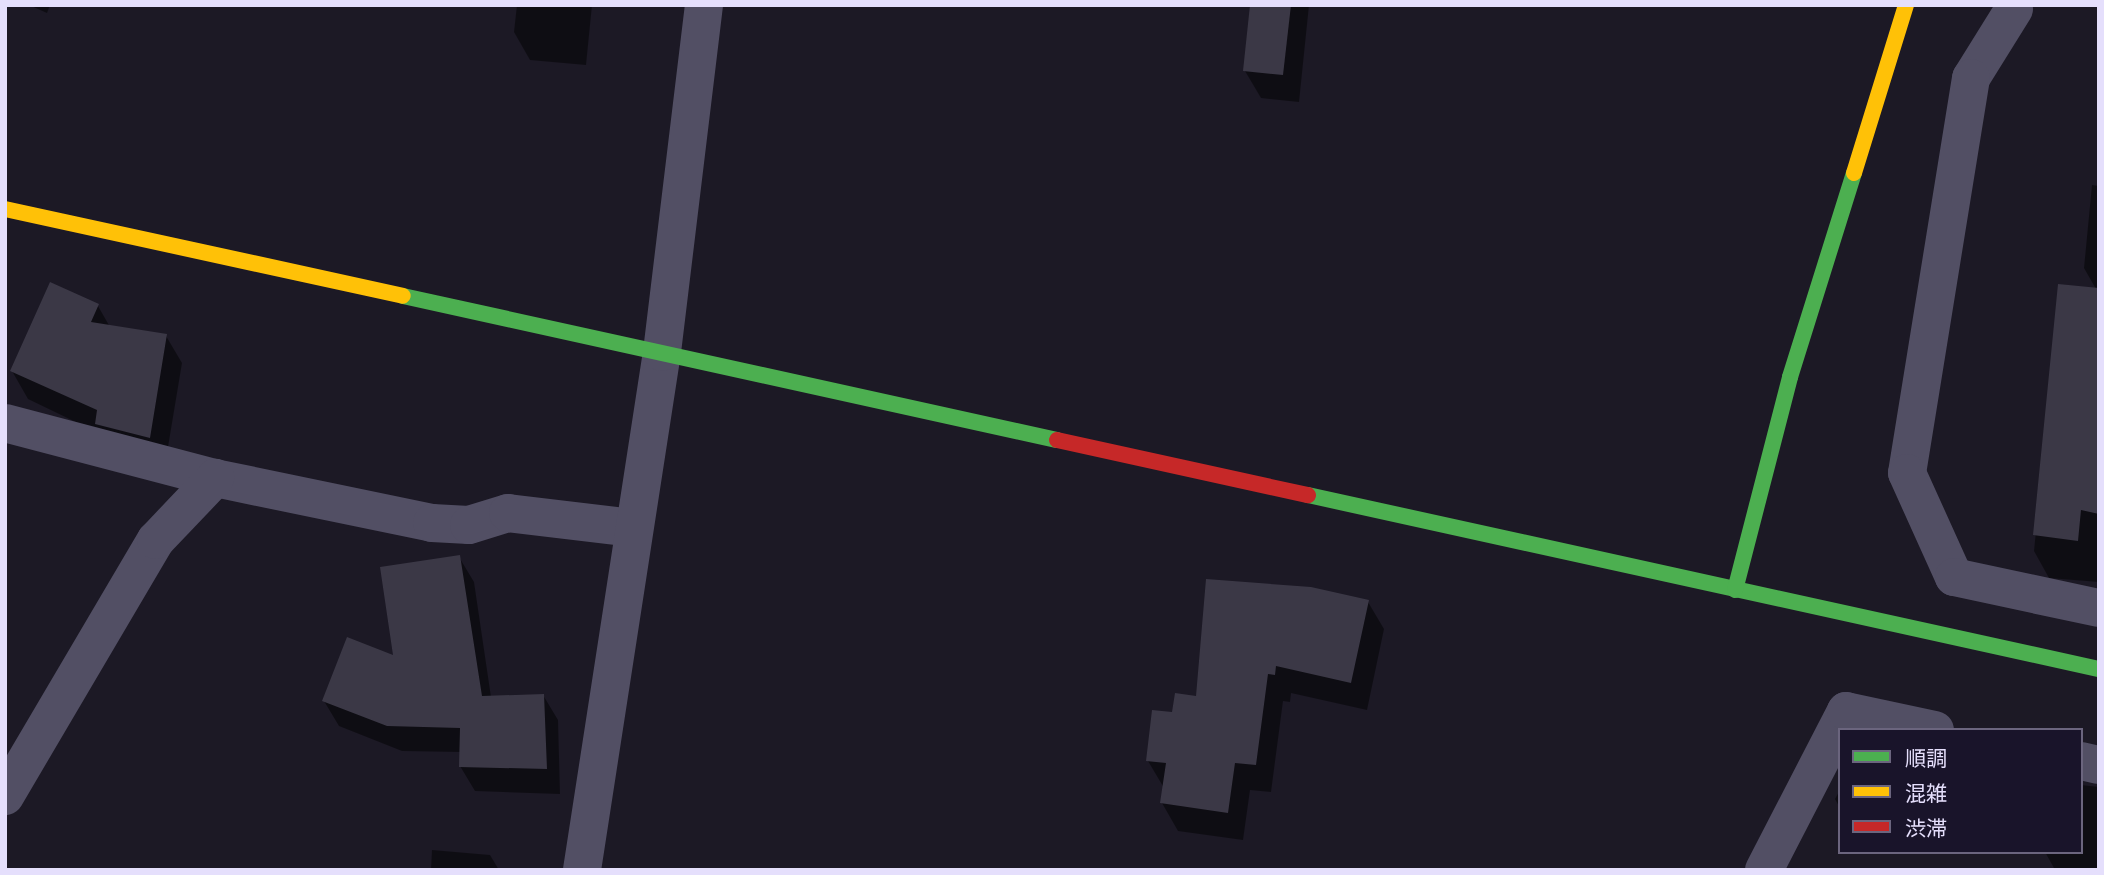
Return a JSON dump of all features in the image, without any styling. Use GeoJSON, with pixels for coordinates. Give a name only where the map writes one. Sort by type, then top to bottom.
{"type":"FeatureCollection","features":[{"type":"Feature","properties":{"kind":"street"},"geometry":{"type":"LineString","coordinates":[[582,870],[662,352],[704,5]]}},
{"type":"Feature","properties":{"kind":"street"},"geometry":{"type":"LineString","coordinates":[[1735,590],[1790,377],[1906,5]]}},
{"type":"Feature","properties":{"kind":"street"},"geometry":{"type":"LineString","coordinates":[[2013,6],[1971,78],[1907,473],[1954,577],[2099,608]]}},
{"type":"Feature","properties":{"kind":"street"},"geometry":{"type":"LineString","coordinates":[[5,209],[2099,669]]}},
{"type":"Feature","properties":{"kind":"street"},"geometry":{"type":"LineString","coordinates":[[5,422],[215,478],[432,523],[469,524],[508,513],[634,528]]}},
{"type":"Feature","properties":{"kind":"street"},"geometry":{"type":"LineString","coordinates":[[5,796],[156,540],[215,478]]}},
{"type":"Feature","properties":{"kind":"street"},"geometry":{"type":"LineString","coordinates":[[1764,870],[1846,711],[1926,728]]}},
{"type":"Feature","properties":{"kind":"building"},"geometry":{"type":"Polygon","coordinates":[[[1250,5],[1291,5],[1283,75],[1243,71],[1250,5]]]}},
{"type":"Feature","properties":{"kind":"building"},"geometry":{"type":"Polygon","coordinates":[[[50,282],[99,304],[91,322],[167,334],[150,438],[95,424],[97,410],[10,371],[50,282]]]}},
{"type":"Feature","properties":{"kind":"building"},"geometry":{"type":"Polygon","coordinates":[[[2058,284],[2099,288],[2099,514],[2081,510],[2078,541],[2033,535],[2058,284]]]}},
{"type":"Feature","properties":{"kind":"building"},"geometry":{"type":"Polygon","coordinates":[[[460,555],[482,696],[544,694],[547,769],[459,767],[460,728],[387,726],[322,701],[347,637],[393,655],[380,567],[460,555]]]}},
{"type":"Feature","properties":{"kind":"building"},"geometry":{"type":"Polygon","coordinates":[[[1206,579],[1311,587],[1369,600],[1351,683],[1276,666],[1275,675],[1268,674],[1256,765],[1235,763],[1228,813],[1160,803],[1166,763],[1146,761],[1152,710],[1172,712],[1175,693],[1196,696],[1206,579]]]}},
{"type":"Feature","properties":{"kind":"traffic: fast"},"geometry":{"type":"LineString","coordinates":[[1735,590],[1790,377],[1854,173]]}},
{"type":"Feature","properties":{"kind":"traffic: fast"},"geometry":{"type":"LineString","coordinates":[[403,296],[1057,440]]}},
{"type":"Feature","properties":{"kind":"traffic: fast"},"geometry":{"type":"LineString","coordinates":[[1308,495],[2099,669]]}},
{"type":"Feature","properties":{"kind":"traffic: slow"},"geometry":{"type":"LineString","coordinates":[[1854,173],[1906,5]]}},
{"type":"Feature","properties":{"kind":"traffic: slow"},"geometry":{"type":"LineString","coordinates":[[5,209],[403,296]]}},
{"type":"Feature","properties":{"kind":"traffic: jam"},"geometry":{"type":"LineString","coordinates":[[1057,440],[1308,495]]}}]}
